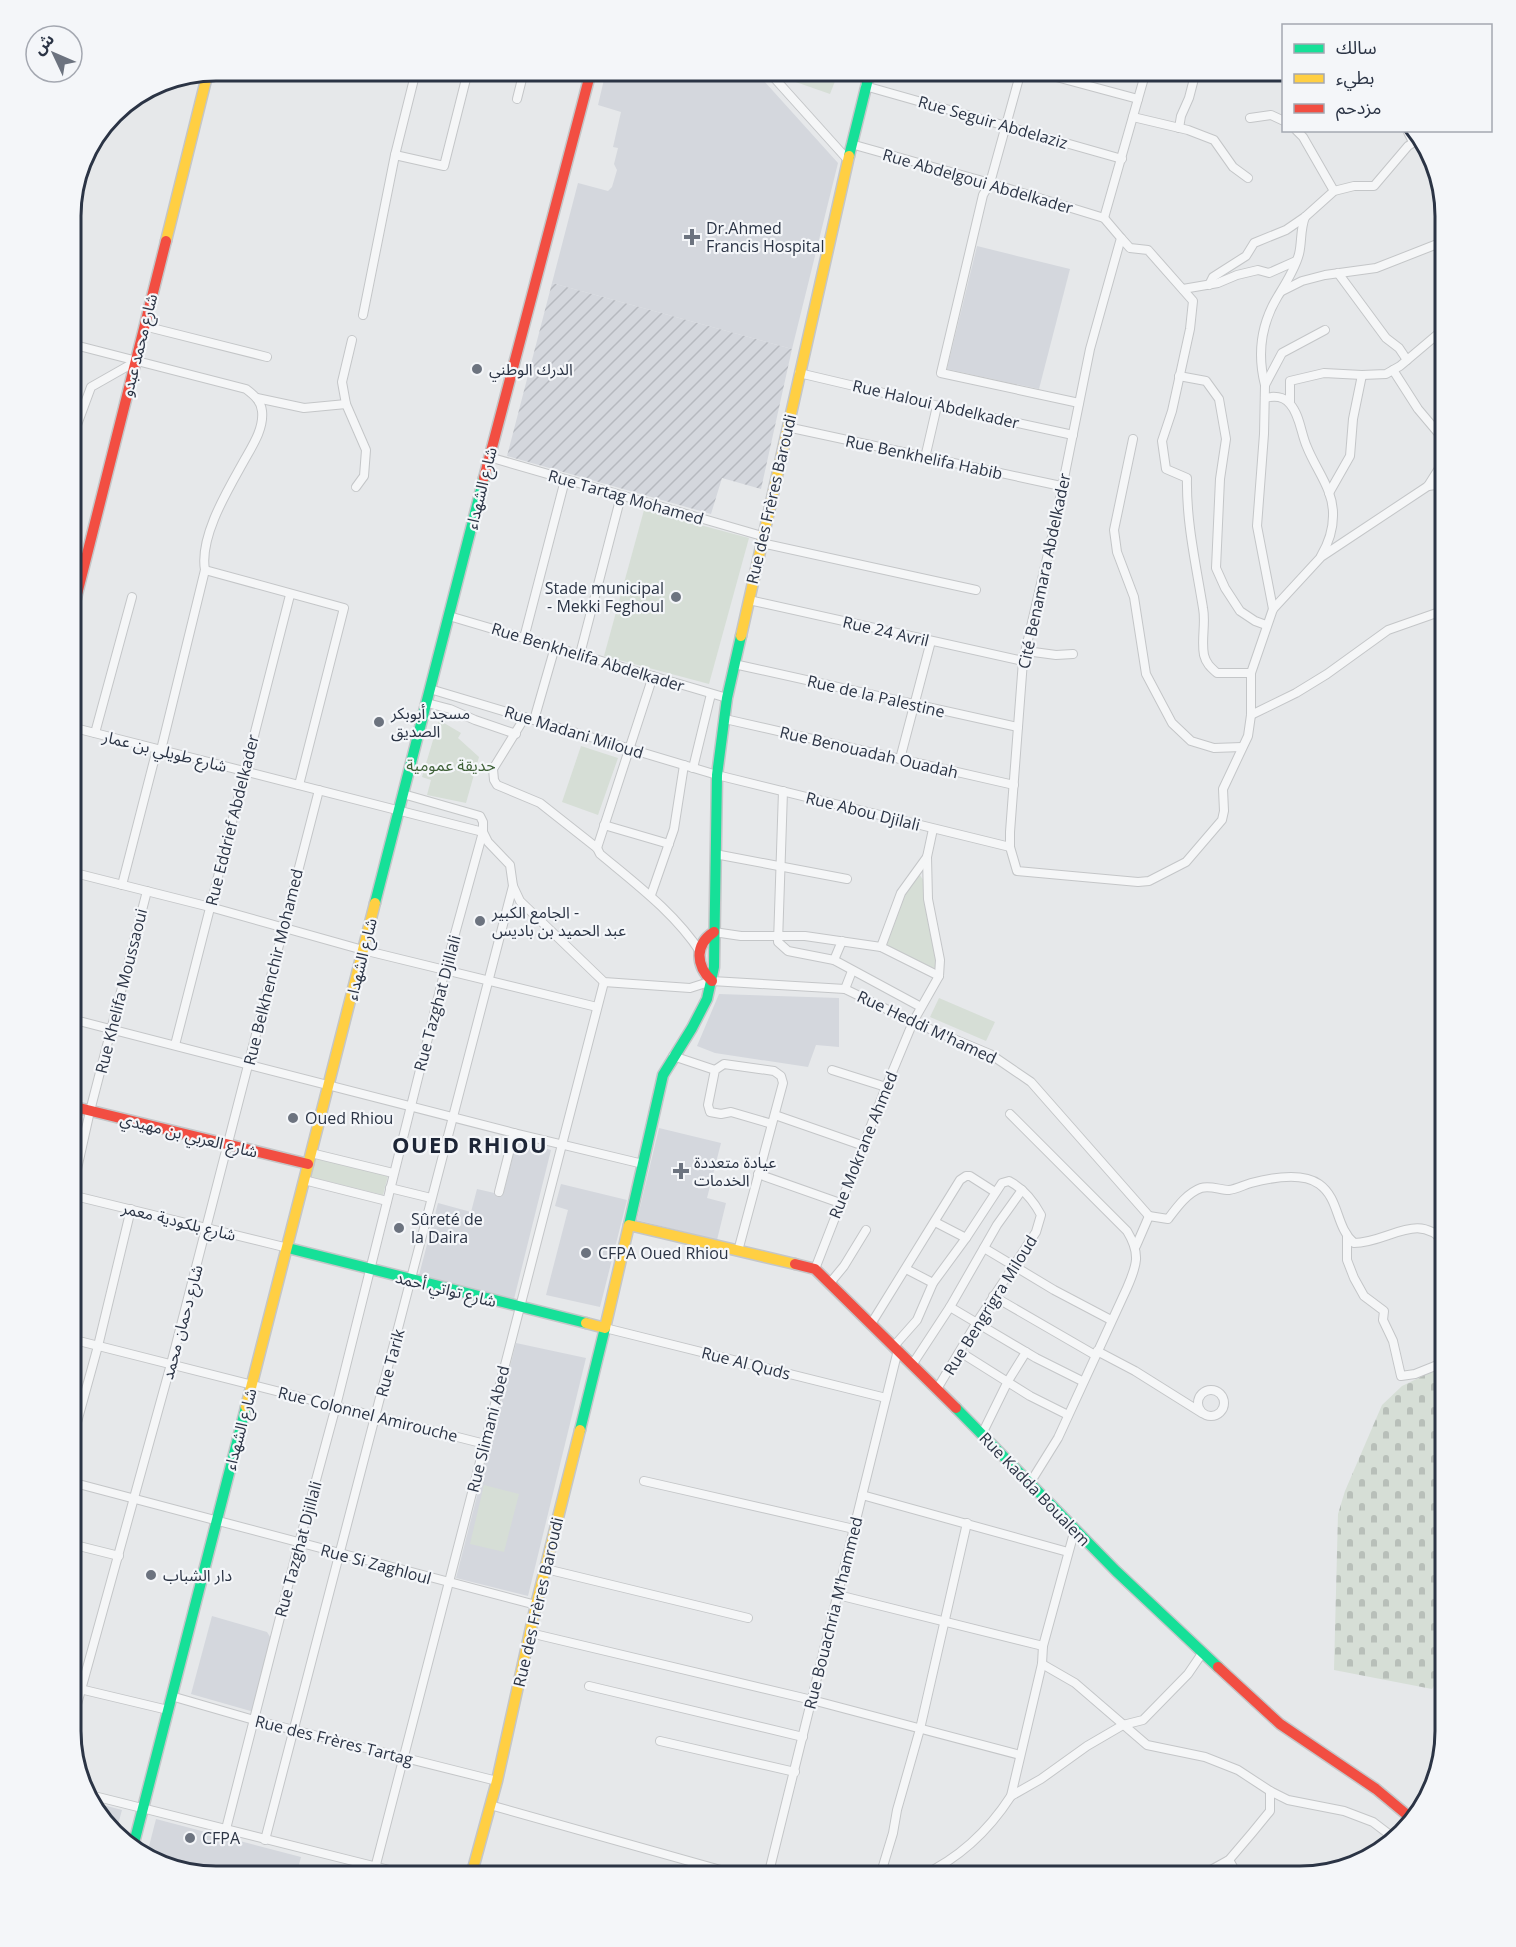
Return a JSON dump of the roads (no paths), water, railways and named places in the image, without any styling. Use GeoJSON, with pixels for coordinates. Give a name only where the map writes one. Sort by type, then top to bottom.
{"type":"FeatureCollection","features":[{"type":"Feature","properties":{"kind":"main road","name":"شارع محمد عبدو"},"geometry":{"type":"LineString","coordinates":[[81,579],[206,81]]}},
{"type":"Feature","properties":{"kind":"main road","name":"شارع الشهداء"},"geometry":{"type":"LineString","coordinates":[[135,1838],[489,457],[588,81]]}},
{"type":"Feature","properties":{"kind":"main road","name":"Rue des Frères Baroudi"},"geometry":{"type":"LineString","coordinates":[[712,981],[717,775],[727,698],[867,81]]}},
{"type":"Feature","properties":{"kind":"main road"},"geometry":{"type":"LineString","coordinates":[[629,1225],[663,1074],[707,999],[712,981],[703,972],[701,953],[706,936],[714,932]]}},
{"type":"Feature","properties":{"kind":"main road","name":"شارع العربي بن مهيدي"},"geometry":{"type":"LineString","coordinates":[[81,1109],[308,1164]]}},
{"type":"Feature","properties":{"kind":"main road","name":"Rue des Frères Baroudi"},"geometry":{"type":"LineString","coordinates":[[474,1866],[497,1781],[629,1225]]}},
{"type":"Feature","properties":{"kind":"main road","name":"Rue Kadda Boualem"},"geometry":{"type":"LineString","coordinates":[[629,1225],[815,1269],[982,1434],[1116,1571],[1280,1724],[1376,1789],[1406,1814]]}},
{"type":"Feature","properties":{"kind":"main road","name":"شارع تواتي أحمد"},"geometry":{"type":"LineString","coordinates":[[288,1248],[605,1328]]}},
{"type":"Feature","properties":{"kind":"street"},"geometry":{"type":"LineString","coordinates":[[363,315],[395,156],[413,81]]}},
{"type":"Feature","properties":{"kind":"street"},"geometry":{"type":"LineString","coordinates":[[395,156],[444,166],[465,81]]}},
{"type":"Feature","properties":{"kind":"street"},"geometry":{"type":"LineString","coordinates":[[517,99],[522,81]]}},
{"type":"Feature","properties":{"kind":"street"},"geometry":{"type":"LineString","coordinates":[[777,81],[848,160]]}},
{"type":"Feature","properties":{"kind":"street"},"geometry":{"type":"LineString","coordinates":[[1018,81],[990,183],[983,195],[941,374],[1079,404]]}},
{"type":"Feature","properties":{"kind":"street"},"geometry":{"type":"LineString","coordinates":[[1071,81],[1138,99]]}},
{"type":"Feature","properties":{"kind":"street"},"geometry":{"type":"LineString","coordinates":[[1143,81],[1104,218],[1130,248],[1148,250],[1193,301],[1190,329],[1172,411],[1162,441],[1166,469],[1187,477],[1186,495],[1198,586],[1204,610],[1203,652],[1207,664],[1217,674],[1251,673]]}},
{"type":"Feature","properties":{"kind":"street"},"geometry":{"type":"LineString","coordinates":[[1179,128],[1193,81]]}},
{"type":"Feature","properties":{"kind":"street","name":"Rue Seguir Abdelaziz"},"geometry":{"type":"LineString","coordinates":[[865,86],[1122,159]]}},
{"type":"Feature","properties":{"kind":"street"},"geometry":{"type":"LineString","coordinates":[[1250,118],[1271,115],[1282,120]]}},
{"type":"Feature","properties":{"kind":"street"},"geometry":{"type":"LineString","coordinates":[[1133,117],[1204,135],[1214,140],[1233,167],[1248,178]]}},
{"type":"Feature","properties":{"kind":"street"},"geometry":{"type":"LineString","coordinates":[[1298,132],[1334,191]]}},
{"type":"Feature","properties":{"kind":"street"},"geometry":{"type":"LineString","coordinates":[[1209,285],[1214,277],[1246,256],[1254,243],[1286,230],[1305,218],[1334,191],[1354,186],[1374,186],[1394,160],[1413,142]]}},
{"type":"Feature","properties":{"kind":"street","name":"Rue Abdelgoui Abdelkader"},"geometry":{"type":"LineString","coordinates":[[851,144],[1104,218]]}},
{"type":"Feature","properties":{"kind":"street"},"geometry":{"type":"LineString","coordinates":[[1273,609],[1257,526],[1265,399],[1261,367],[1262,339],[1266,319],[1299,254],[1300,231],[1305,218]]}},
{"type":"Feature","properties":{"kind":"street","name":"Cité Benamara Abdelkader"},"geometry":{"type":"LineString","coordinates":[[1010,847],[1023,661],[1054,528],[1090,349],[1121,238]]}},
{"type":"Feature","properties":{"kind":"street"},"geometry":{"type":"LineString","coordinates":[[1281,291],[1302,281],[1376,268],[1435,246]]}},
{"type":"Feature","properties":{"kind":"street"},"geometry":{"type":"LineString","coordinates":[[1183,290],[1209,285],[1258,270],[1269,273],[1296,261]]}},
{"type":"Feature","properties":{"kind":"street"},"geometry":{"type":"LineString","coordinates":[[1338,273],[1359,298],[1371,319],[1386,338],[1407,360]]}},
{"type":"Feature","properties":{"kind":"street"},"geometry":{"type":"LineString","coordinates":[[144,326],[267,357]]}},
{"type":"Feature","properties":{"kind":"street"},"geometry":{"type":"LineString","coordinates":[[1265,385],[1282,353],[1326,330]]}},
{"type":"Feature","properties":{"kind":"street"},"geometry":{"type":"LineString","coordinates":[[1321,557],[1329,541],[1334,515],[1329,493],[1307,449],[1299,421],[1290,402],[1290,381],[1324,373],[1386,374],[1435,337]]}},
{"type":"Feature","properties":{"kind":"street"},"geometry":{"type":"LineString","coordinates":[[352,339],[342,382],[346,405],[366,450],[364,476],[356,487]]}},
{"type":"Feature","properties":{"kind":"street"},"geometry":{"type":"LineString","coordinates":[[81,347],[246,389],[257,398],[304,408],[346,405]]}},
{"type":"Feature","properties":{"kind":"street"},"geometry":{"type":"LineString","coordinates":[[81,414],[91,387],[135,362]]}},
{"type":"Feature","properties":{"kind":"street"},"geometry":{"type":"LineString","coordinates":[[1393,370],[1418,409],[1435,428]]}},
{"type":"Feature","properties":{"kind":"street","name":"Rue Haloui Abdelkader"},"geometry":{"type":"LineString","coordinates":[[799,373],[1073,435]]}},
{"type":"Feature","properties":{"kind":"street"},"geometry":{"type":"LineString","coordinates":[[1329,493],[1350,456],[1353,419],[1362,375]]}},
{"type":"Feature","properties":{"kind":"street"},"geometry":{"type":"LineString","coordinates":[[1179,376],[1206,381],[1219,399],[1226,439],[1220,479],[1216,568],[1225,588],[1240,611],[1266,625]]}},
{"type":"Feature","properties":{"kind":"street"},"geometry":{"type":"LineString","coordinates":[[1265,399],[1276,396],[1290,402]]}},
{"type":"Feature","properties":{"kind":"street","name":"Rue Khelifa Moussaoui"},"geometry":{"type":"LineString","coordinates":[[122,885],[205,570],[203,560],[217,510],[261,427],[262,410],[257,398]]}},
{"type":"Feature","properties":{"kind":"street"},"geometry":{"type":"LineString","coordinates":[[925,458],[937,405]]}},
{"type":"Feature","properties":{"kind":"street","name":"Rue Benkhelifa Habib"},"geometry":{"type":"LineString","coordinates":[[787,427],[1061,486]]}},
{"type":"Feature","properties":{"kind":"street"},"geometry":{"type":"LineString","coordinates":[[1133,439],[1114,530],[1118,552],[1134,597],[1146,674],[1172,723],[1191,741],[1214,748],[1242,747]]}},
{"type":"Feature","properties":{"kind":"street","name":"Rue Tartag Mohamed"},"geometry":{"type":"LineString","coordinates":[[489,457],[762,540],[976,590]]}},
{"type":"Feature","properties":{"kind":"street"},"geometry":{"type":"LineString","coordinates":[[1010,847],[1017,871],[1138,882],[1149,881],[1186,862],[1222,820],[1223,789],[1248,736],[1251,715],[1251,673],[1273,609],[1321,557],[1428,486],[1435,475]]}},
{"type":"Feature","properties":{"kind":"street"},"geometry":{"type":"LineString","coordinates":[[524,638],[565,480]]}},
{"type":"Feature","properties":{"kind":"street"},"geometry":{"type":"LineString","coordinates":[[1428,486],[1435,485]]}},
{"type":"Feature","properties":{"kind":"street"},"geometry":{"type":"LineString","coordinates":[[580,654],[621,496]]}},
{"type":"Feature","properties":{"kind":"street"},"geometry":{"type":"LineString","coordinates":[[81,559],[86,560]]}},
{"type":"Feature","properties":{"kind":"street"},"geometry":{"type":"LineString","coordinates":[[205,570],[344,608],[299,785]]}},
{"type":"Feature","properties":{"kind":"street","name":"Rue Eddrief Abdelkader"},"geometry":{"type":"LineString","coordinates":[[175,1045],[290,595]]}},
{"type":"Feature","properties":{"kind":"street"},"geometry":{"type":"LineString","coordinates":[[95,734],[132,597]]}},
{"type":"Feature","properties":{"kind":"street","name":"Rue 24 Avril"},"geometry":{"type":"LineString","coordinates":[[748,600],[1023,661]]}},
{"type":"Feature","properties":{"kind":"street"},"geometry":{"type":"LineString","coordinates":[[1251,715],[1319,679],[1388,630],[1435,614]]}},
{"type":"Feature","properties":{"kind":"street","name":"Rue Benkhelifa Abdelkader"},"geometry":{"type":"LineString","coordinates":[[449,616],[727,698]]}},
{"type":"Feature","properties":{"kind":"street"},"geometry":{"type":"LineString","coordinates":[[900,759],[931,641]]}},
{"type":"Feature","properties":{"kind":"street"},"geometry":{"type":"LineString","coordinates":[[534,720],[555,647]]}},
{"type":"Feature","properties":{"kind":"street"},"geometry":{"type":"LineString","coordinates":[[1026,651],[1056,655],[1073,654]]}},
{"type":"Feature","properties":{"kind":"street","name":"Rue de la Palestine"},"geometry":{"type":"LineString","coordinates":[[734,664],[1018,727]]}},
{"type":"Feature","properties":{"kind":"street"},"geometry":{"type":"LineString","coordinates":[[597,848],[653,676]]}},
{"type":"Feature","properties":{"kind":"street","name":"Rue Madani Miloud"},"geometry":{"type":"LineString","coordinates":[[430,689],[717,775]]}},
{"type":"Feature","properties":{"kind":"street"},"geometry":{"type":"LineString","coordinates":[[651,895],[674,829],[688,767],[711,694]]}},
{"type":"Feature","properties":{"kind":"street","name":"Rue Madani Miloud"},"geometry":{"type":"LineString","coordinates":[[427,703],[450,709],[516,734]]}},
{"type":"Feature","properties":{"kind":"street"},"geometry":{"type":"LineString","coordinates":[[525,717],[493,769],[497,785],[540,803],[597,848],[600,854],[651,895],[690,936],[701,953]]}},
{"type":"Feature","properties":{"kind":"street","name":"Rue Benouadah Ouadah"},"geometry":{"type":"LineString","coordinates":[[725,719],[1014,785]]}},
{"type":"Feature","properties":{"kind":"street","name":"شارع طويلي بن عمار"},"geometry":{"type":"LineString","coordinates":[[81,730],[483,832]]}},
{"type":"Feature","properties":{"kind":"street","name":"Rue Abou Djilali"},"geometry":{"type":"LineString","coordinates":[[717,775],[1010,847]]}},
{"type":"Feature","properties":{"kind":"street","name":"Rue Belkhenchir Mohamed"},"geometry":{"type":"LineString","coordinates":[[227,1145],[320,790]]}},
{"type":"Feature","properties":{"kind":"street"},"geometry":{"type":"LineString","coordinates":[[783,791],[778,942],[788,951],[834,960],[921,1007]]}},
{"type":"Feature","properties":{"kind":"street"},"geometry":{"type":"LineString","coordinates":[[403,794],[480,816],[483,822],[483,832],[488,842],[510,865],[513,886],[520,900],[604,982]]}},
{"type":"Feature","properties":{"kind":"street"},"geometry":{"type":"LineString","coordinates":[[604,825],[669,844]]}},
{"type":"Feature","properties":{"kind":"street"},"geometry":{"type":"LineString","coordinates":[[714,932],[741,936],[842,941],[880,947],[939,976],[940,960],[928,899],[927,858],[933,829]]}},
{"type":"Feature","properties":{"kind":"street","name":"Rue Tazghat Djillali"},"geometry":{"type":"LineString","coordinates":[[226,1829],[298,1543],[336,1406],[445,970],[483,832]]}},
{"type":"Feature","properties":{"kind":"street"},"geometry":{"type":"LineString","coordinates":[[716,854],[847,879]]}},
{"type":"Feature","properties":{"kind":"street"},"geometry":{"type":"LineString","coordinates":[[880,947],[901,893],[927,858]]}},
{"type":"Feature","properties":{"kind":"street"},"geometry":{"type":"LineString","coordinates":[[81,875],[210,907],[363,950],[597,1007]]}},
{"type":"Feature","properties":{"kind":"street","name":"Rue Tarik"},"geometry":{"type":"LineString","coordinates":[[265,1840],[411,1280],[451,1117],[513,886]]}},
{"type":"Feature","properties":{"kind":"street","name":"Rue Khelifa Moussaoui"},"geometry":{"type":"LineString","coordinates":[[81,1151],[147,891]]}},
{"type":"Feature","properties":{"kind":"street"},"geometry":{"type":"LineString","coordinates":[[834,960],[842,941]]}},
{"type":"Feature","properties":{"kind":"street"},"geometry":{"type":"LineString","coordinates":[[845,989],[852,971]]}},
{"type":"Feature","properties":{"kind":"street","name":"Rue Mokrane Ahmed"},"geometry":{"type":"LineString","coordinates":[[815,1269],[913,1022],[939,976]]}},
{"type":"Feature","properties":{"kind":"street","name":"Rue Heddi M'hamed"},"geometry":{"type":"LineString","coordinates":[[604,982],[690,988],[712,981],[845,989],[913,1022],[990,1054],[1031,1082],[1149,1216]]}},
{"type":"Feature","properties":{"kind":"street","name":"Rue Slimani Abed"},"geometry":{"type":"LineString","coordinates":[[376,1866],[604,982]]}},
{"type":"Feature","properties":{"kind":"street"},"geometry":{"type":"LineString","coordinates":[[81,1021],[643,1164]]}},
{"type":"Feature","properties":{"kind":"street"},"geometry":{"type":"LineString","coordinates":[[673,1056],[715,1070]]}},
{"type":"Feature","properties":{"kind":"street"},"geometry":{"type":"LineString","coordinates":[[738,1251],[783,1083],[778,1073],[724,1064],[715,1070],[708,1105],[710,1112],[722,1114],[731,1112],[772,1124]]}},
{"type":"Feature","properties":{"kind":"street"},"geometry":{"type":"LineString","coordinates":[[832,1070],[886,1087]]}},
{"type":"Feature","properties":{"kind":"street"},"geometry":{"type":"LineString","coordinates":[[1010,1114],[1127,1232],[1136,1246]]}},
{"type":"Feature","properties":{"kind":"street"},"geometry":{"type":"LineString","coordinates":[[775,1115],[864,1146]]}},
{"type":"Feature","properties":{"kind":"street"},"geometry":{"type":"LineString","coordinates":[[499,1192],[514,1133]]}},
{"type":"Feature","properties":{"kind":"street","name":"شارع دحمان محمد"},"geometry":{"type":"LineString","coordinates":[[81,1686],[135,1499],[227,1145]]}},
{"type":"Feature","properties":{"kind":"street"},"geometry":{"type":"LineString","coordinates":[[311,1153],[393,1173]]}},
{"type":"Feature","properties":{"kind":"street"},"geometry":{"type":"LineString","coordinates":[[758,1174],[840,1203]]}},
{"type":"Feature","properties":{"kind":"street"},"geometry":{"type":"LineString","coordinates":[[871,1324],[963,1177],[970,1176],[995,1192]]}},
{"type":"Feature","properties":{"kind":"street"},"geometry":{"type":"LineString","coordinates":[[1030,1483],[1058,1438],[1082,1381],[1135,1270],[1136,1246],[1149,1216],[1168,1219],[1190,1194],[1203,1187],[1229,1190],[1254,1182],[1294,1178],[1310,1179],[1321,1185],[1337,1209],[1341,1227],[1354,1243],[1365,1243],[1417,1227],[1435,1232]]}},
{"type":"Feature","properties":{"kind":"street"},"geometry":{"type":"LineString","coordinates":[[304,1180],[387,1201]]}},
{"type":"Feature","properties":{"kind":"street"},"geometry":{"type":"LineString","coordinates":[[896,1348],[917,1320],[933,1283],[966,1238],[995,1192],[1006,1180],[1022,1190],[912,1365]]}},
{"type":"Feature","properties":{"kind":"street"},"geometry":{"type":"LineString","coordinates":[[390,1188],[430,1198]]}},
{"type":"Feature","properties":{"kind":"street","name":"Rue Bengrigra Miloud"},"geometry":{"type":"LineString","coordinates":[[937,1389],[993,1296],[1036,1232],[1041,1215],[1033,1201],[1022,1190]]}},
{"type":"Feature","properties":{"kind":"street","name":"شارع بلكودية معمر"},"geometry":{"type":"LineString","coordinates":[[81,1197],[288,1248]]}},
{"type":"Feature","properties":{"kind":"street"},"geometry":{"type":"LineString","coordinates":[[81,1406],[98,1346],[131,1209]]}},
{"type":"Feature","properties":{"kind":"street"},"geometry":{"type":"LineString","coordinates":[[934,1222],[966,1238]]}},
{"type":"Feature","properties":{"kind":"street"},"geometry":{"type":"LineString","coordinates":[[830,1283],[844,1266],[866,1230]]}},
{"type":"Feature","properties":{"kind":"street"},"geometry":{"type":"LineString","coordinates":[[1347,1237],[1347,1260],[1364,1296],[1384,1311],[1383,1320],[1393,1341],[1401,1376],[1415,1374],[1435,1366]]}},
{"type":"Feature","properties":{"kind":"street"},"geometry":{"type":"LineString","coordinates":[[984,1248],[1054,1290],[1111,1320]]}},
{"type":"Feature","properties":{"kind":"street"},"geometry":{"type":"LineString","coordinates":[[906,1269],[933,1283]]}},
{"type":"Feature","properties":{"kind":"street"},"geometry":{"type":"LineString","coordinates":[[993,1296],[1096,1353],[1136,1371],[1202,1413]]}},
{"type":"Feature","properties":{"kind":"street"},"geometry":{"type":"LineString","coordinates":[[950,1307],[1026,1352],[1082,1381]]}},
{"type":"Feature","properties":{"kind":"street","name":"Rue Al Quds"},"geometry":{"type":"LineString","coordinates":[[605,1328],[886,1398]]}},
{"type":"Feature","properties":{"kind":"street","name":"Rue Colonnel Amirouche"},"geometry":{"type":"LineString","coordinates":[[81,1342],[485,1444]]}},
{"type":"Feature","properties":{"kind":"street","name":"Rue Bouachria M'hammed"},"geometry":{"type":"LineString","coordinates":[[771,1866],[886,1398],[896,1348]]}},
{"type":"Feature","properties":{"kind":"street"},"geometry":{"type":"LineString","coordinates":[[960,1352],[1030,1396],[1068,1415]]}},
{"type":"Feature","properties":{"kind":"street"},"geometry":{"type":"LineString","coordinates":[[982,1434],[1008,1381],[1026,1352]]}},
{"type":"Feature","properties":{"kind":"street"},"geometry":{"type":"LineString","coordinates":[[644,1481],[854,1529]]}},
{"type":"Feature","properties":{"kind":"street","name":"Rue Si Zaghloul"},"geometry":{"type":"LineString","coordinates":[[81,1485],[537,1605]]}},
{"type":"Feature","properties":{"kind":"street"},"geometry":{"type":"LineString","coordinates":[[862,1495],[1068,1552]]}},
{"type":"Feature","properties":{"kind":"street"},"geometry":{"type":"LineString","coordinates":[[883,1866],[920,1729],[943,1620],[967,1523]]}},
{"type":"Feature","properties":{"kind":"street"},"geometry":{"type":"LineString","coordinates":[[942,1866],[958,1855],[1000,1813],[1011,1796],[1042,1664],[1043,1646],[1075,1529]]}},
{"type":"Feature","properties":{"kind":"street"},"geometry":{"type":"LineString","coordinates":[[81,1547],[119,1556]]}},
{"type":"Feature","properties":{"kind":"street"},"geometry":{"type":"LineString","coordinates":[[546,1569],[748,1618]]}},
{"type":"Feature","properties":{"kind":"street"},"geometry":{"type":"LineString","coordinates":[[838,1595],[1043,1646]]}},
{"type":"Feature","properties":{"kind":"street"},"geometry":{"type":"LineString","coordinates":[[531,1633],[812,1700],[1020,1755]]}},
{"type":"Feature","properties":{"kind":"street"},"geometry":{"type":"LineString","coordinates":[[1011,1796],[1123,1725],[1143,1720],[1188,1674],[1203,1652]]}},
{"type":"Feature","properties":{"kind":"street"},"geometry":{"type":"LineString","coordinates":[[1042,1664],[1075,1683],[1147,1745],[1216,1761],[1238,1770],[1288,1800],[1344,1811],[1373,1822],[1388,1833]]}},
{"type":"Feature","properties":{"kind":"street"},"geometry":{"type":"LineString","coordinates":[[589,1686],[803,1737]]}},
{"type":"Feature","properties":{"kind":"street"},"geometry":{"type":"LineString","coordinates":[[81,1689],[168,1710]]}},
{"type":"Feature","properties":{"kind":"street","name":"Rue des Frères Tartag"},"geometry":{"type":"LineString","coordinates":[[171,1696],[254,1720],[497,1781]]}},
{"type":"Feature","properties":{"kind":"street"},"geometry":{"type":"LineString","coordinates":[[660,1741],[795,1772]]}},
{"type":"Feature","properties":{"kind":"street"},"geometry":{"type":"LineString","coordinates":[[1218,1866],[1229,1860],[1270,1811],[1270,1791]]}},
{"type":"Feature","properties":{"kind":"street"},"geometry":{"type":"LineString","coordinates":[[99,1797],[367,1866]]}},
{"type":"Feature","properties":{"kind":"street"},"geometry":{"type":"LineString","coordinates":[[490,1805],[707,1866]]}},
{"type":"Feature","properties":{"kind":"street"},"geometry":{"type":"LineString","coordinates":[[1229,1860],[1232,1866]]}},
{"type":"Feature","properties":{"kind":"place","name":"Dr.Ahmed Francis Hospital"},"geometry":{"type":"Point","coordinates":[692,237]}},
{"type":"Feature","properties":{"kind":"place","name":"الدرك الوطني"},"geometry":{"type":"Point","coordinates":[477,369]}},
{"type":"Feature","properties":{"kind":"place","name":"Stade municipal - Mekki Feghoul"},"geometry":{"type":"Point","coordinates":[676,597]}},
{"type":"Feature","properties":{"kind":"place","name":"مسجد أبوبكر الصديق"},"geometry":{"type":"Point","coordinates":[379,722]}},
{"type":"Feature","properties":{"kind":"place","name":"الجامع الكبير - عبد الحميد بن باديس"},"geometry":{"type":"Point","coordinates":[480,921]}},
{"type":"Feature","properties":{"kind":"place","name":"Oued Rhiou"},"geometry":{"type":"Point","coordinates":[293,1118]}},
{"type":"Feature","properties":{"kind":"place","name":"عيادة متعددة الخدمات"},"geometry":{"type":"Point","coordinates":[681,1171]}},
{"type":"Feature","properties":{"kind":"place","name":"Sûreté de la Daira"},"geometry":{"type":"Point","coordinates":[399,1228]}},
{"type":"Feature","properties":{"kind":"place","name":"CFPA Oued Rhiou"},"geometry":{"type":"Point","coordinates":[586,1253]}},
{"type":"Feature","properties":{"kind":"place","name":"دار الشباب"},"geometry":{"type":"Point","coordinates":[151,1575]}},
{"type":"Feature","properties":{"kind":"place","name":"CFPA"},"geometry":{"type":"Point","coordinates":[190,1838]}},
{"type":"Feature","properties":{"kind":"district","name":"OUED RHIOU"},"geometry":{"type":"Point","coordinates":[470,1145]}},
{"type":"Feature","properties":{"kind":"park label","name":"حديقة عمومية"},"geometry":{"type":"Point","coordinates":[451,765]}}]}
